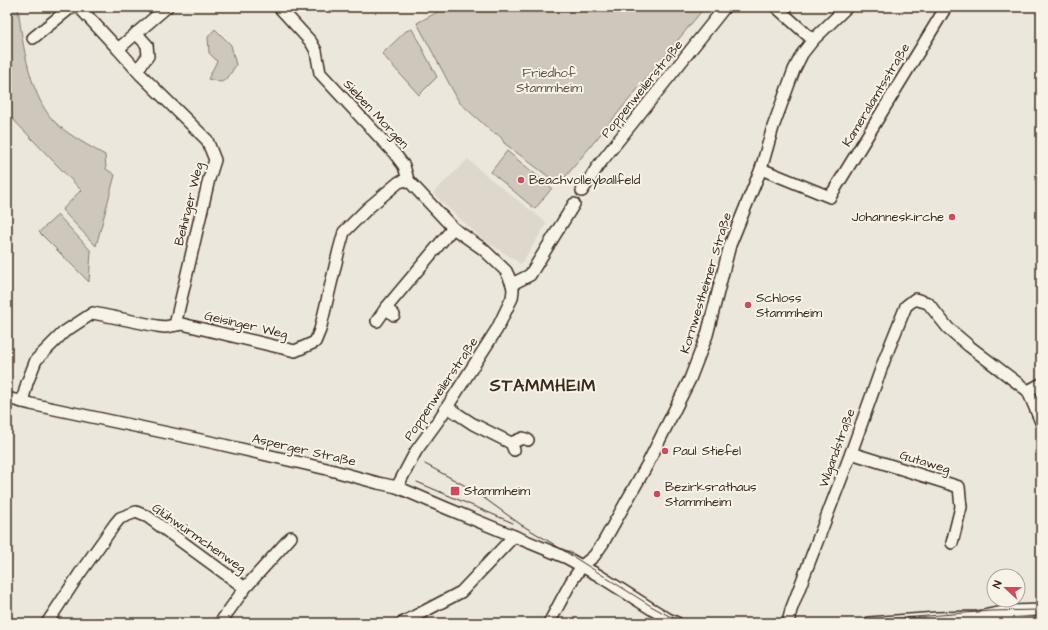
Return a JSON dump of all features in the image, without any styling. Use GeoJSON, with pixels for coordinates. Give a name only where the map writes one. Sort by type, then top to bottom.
{"type":"FeatureCollection","features":[{"type":"Feature","properties":{"kind":"street"},"geometry":{"type":"LineString","coordinates":[[33,38],[69,9],[79,7],[137,70],[148,56],[147,45],[136,33]]}},
{"type":"Feature","properties":{"kind":"street"},"geometry":{"type":"LineString","coordinates":[[118,49],[168,7]]}},
{"type":"Feature","properties":{"kind":"street","name":"Sieben Morgen"},"geometry":{"type":"LineString","coordinates":[[279,7],[311,42],[316,51],[320,73],[395,154],[404,166],[408,180],[454,228],[494,259],[506,271],[512,284]]}},
{"type":"Feature","properties":{"kind":"street","name":"Poppenweilerstraße"},"geometry":{"type":"LineString","coordinates":[[582,191],[598,166],[725,7]]}},
{"type":"Feature","properties":{"kind":"street"},"geometry":{"type":"LineString","coordinates":[[776,7],[813,40]]}},
{"type":"Feature","properties":{"kind":"street","name":"Kornwestheimer Straße"},"geometry":{"type":"LineString","coordinates":[[549,623],[571,582],[582,566],[594,556],[603,543],[647,464],[690,379],[707,335],[730,245],[761,168],[773,127],[794,70],[802,54],[813,40],[847,7]]}},
{"type":"Feature","properties":{"kind":"street","name":"Kameralamtsstraße"},"geometry":{"type":"LineString","coordinates":[[761,168],[830,197],[946,7]]}},
{"type":"Feature","properties":{"kind":"street","name":"Beihinger Weg"},"geometry":{"type":"LineString","coordinates":[[137,70],[207,140],[215,160],[209,179],[175,325]]}},
{"type":"Feature","properties":{"kind":"street","name":"Geisinger Weg"},"geometry":{"type":"LineString","coordinates":[[22,402],[27,383],[36,360],[64,332],[93,312],[157,326],[165,327],[182,324],[295,351],[315,342],[320,330],[344,232],[368,208],[399,182],[408,180]]}},
{"type":"Feature","properties":{"kind":"street"},"geometry":{"type":"LineString","coordinates":[[512,284],[530,275],[574,204]]}},
{"type":"Feature","properties":{"kind":"street"},"geometry":{"type":"LineString","coordinates":[[377,321],[390,312],[454,228]]}},
{"type":"Feature","properties":{"kind":"street","name":"Poppenweilerstraße"},"geometry":{"type":"LineString","coordinates":[[397,486],[416,451],[447,407],[495,332],[512,298],[512,284]]}},
{"type":"Feature","properties":{"kind":"street","name":"Wigandstraße"},"geometry":{"type":"LineString","coordinates":[[788,623],[794,603],[851,453],[885,358],[906,306],[915,299],[928,303],[948,328],[1028,391]]}},
{"type":"Feature","properties":{"kind":"street"},"geometry":{"type":"LineString","coordinates":[[1041,384],[1028,391],[1041,422]]}},
{"type":"Feature","properties":{"kind":"street","name":"Asperger Straße"},"geometry":{"type":"LineString","coordinates":[[7,398],[215,443],[327,469],[378,483],[397,486],[438,505],[567,558],[677,623]]}},
{"type":"Feature","properties":{"kind":"street"},"geometry":{"type":"LineString","coordinates":[[447,407],[473,424],[513,446],[523,438],[528,440]]}},
{"type":"Feature","properties":{"kind":"street","name":"Gutaweg"},"geometry":{"type":"LineString","coordinates":[[851,453],[959,487],[962,507],[952,543]]}},
{"type":"Feature","properties":{"kind":"street","name":"Glühwürmchenweg"},"geometry":{"type":"LineString","coordinates":[[47,623],[115,524],[120,518],[136,512],[148,517],[245,588]]}},
{"type":"Feature","properties":{"kind":"street"},"geometry":{"type":"LineString","coordinates":[[402,623],[461,592],[514,536]]}},
{"type":"Feature","properties":{"kind":"street"},"geometry":{"type":"LineString","coordinates":[[220,623],[245,588],[291,537]]}},
{"type":"Feature","properties":{"kind":"street"},"geometry":{"type":"LineString","coordinates":[[869,623],[942,620],[1010,611],[1041,610]]}},
{"type":"Feature","properties":{"kind":"street"},"geometry":{"type":"LineString","coordinates":[[978,616],[1001,621],[1041,623]]}},
{"type":"Feature","properties":{"kind":"shaded area"},"geometry":{"type":"Polygon","coordinates":[[[468,159],[482,172],[547,223],[521,264],[484,240],[433,193],[468,159]]]}},
{"type":"Feature","properties":{"kind":"green space"},"geometry":{"type":"Polygon","coordinates":[[[7,7],[18,7],[22,37],[29,70],[40,101],[48,114],[58,125],[69,133],[105,155],[106,169],[115,175],[96,246],[62,210],[81,190],[7,113],[7,7]]]}},
{"type":"Feature","properties":{"kind":"green space","name":"Friedhof Stammheim"},"geometry":{"type":"Polygon","coordinates":[[[447,7],[705,7],[562,181],[557,183],[504,143],[499,136],[492,132],[459,102],[417,23],[447,7]]]}},
{"type":"Feature","properties":{"kind":"green space"},"geometry":{"type":"Polygon","coordinates":[[[215,29],[231,45],[236,65],[227,79],[221,82],[208,79],[217,61],[209,53],[208,37],[215,29]]]}},
{"type":"Feature","properties":{"kind":"green space"},"geometry":{"type":"Polygon","coordinates":[[[412,29],[437,77],[419,95],[382,54],[406,31],[412,29]]]}},
{"type":"Feature","properties":{"kind":"green space","name":"Beachvolleyballfeld"},"geometry":{"type":"Polygon","coordinates":[[[507,151],[552,188],[535,209],[491,172],[507,151]]]}},
{"type":"Feature","properties":{"kind":"green space"},"geometry":{"type":"Polygon","coordinates":[[[58,215],[91,251],[89,282],[39,232],[58,215]]]}},
{"type":"Feature","properties":{"kind":"tram line"},"geometry":{"type":"LineString","coordinates":[[425,464],[473,490],[520,524],[651,606],[684,623]]}},
{"type":"Feature","properties":{"kind":"tram line"},"geometry":{"type":"LineString","coordinates":[[417,482],[513,523]]}},
{"type":"Feature","properties":{"kind":"tram line"},"geometry":{"type":"LineString","coordinates":[[841,623],[990,611],[1041,610]]}},
{"type":"Feature","properties":{"kind":"tram line"},"geometry":{"type":"LineString","coordinates":[[921,622],[978,621],[1041,623]]}},
{"type":"Feature","properties":{"kind":"place","name":"Beachvolleyballfeld"},"geometry":{"type":"Point","coordinates":[521,180]}},
{"type":"Feature","properties":{"kind":"place","name":"Johanneskirche"},"geometry":{"type":"Point","coordinates":[952,217]}},
{"type":"Feature","properties":{"kind":"place","name":"Schloss Stammheim"},"geometry":{"type":"Point","coordinates":[748,305]}},
{"type":"Feature","properties":{"kind":"place","name":"Paul Stiefel"},"geometry":{"type":"Point","coordinates":[665,451]}},
{"type":"Feature","properties":{"kind":"place","name":"Stammheim"},"geometry":{"type":"Point","coordinates":[455,491]}},
{"type":"Feature","properties":{"kind":"place","name":"Bezirksrathaus Stammheim"},"geometry":{"type":"Point","coordinates":[657,494]}},
{"type":"Feature","properties":{"kind":"district","name":"STAMMHEIM"},"geometry":{"type":"Point","coordinates":[543,386]}}]}
